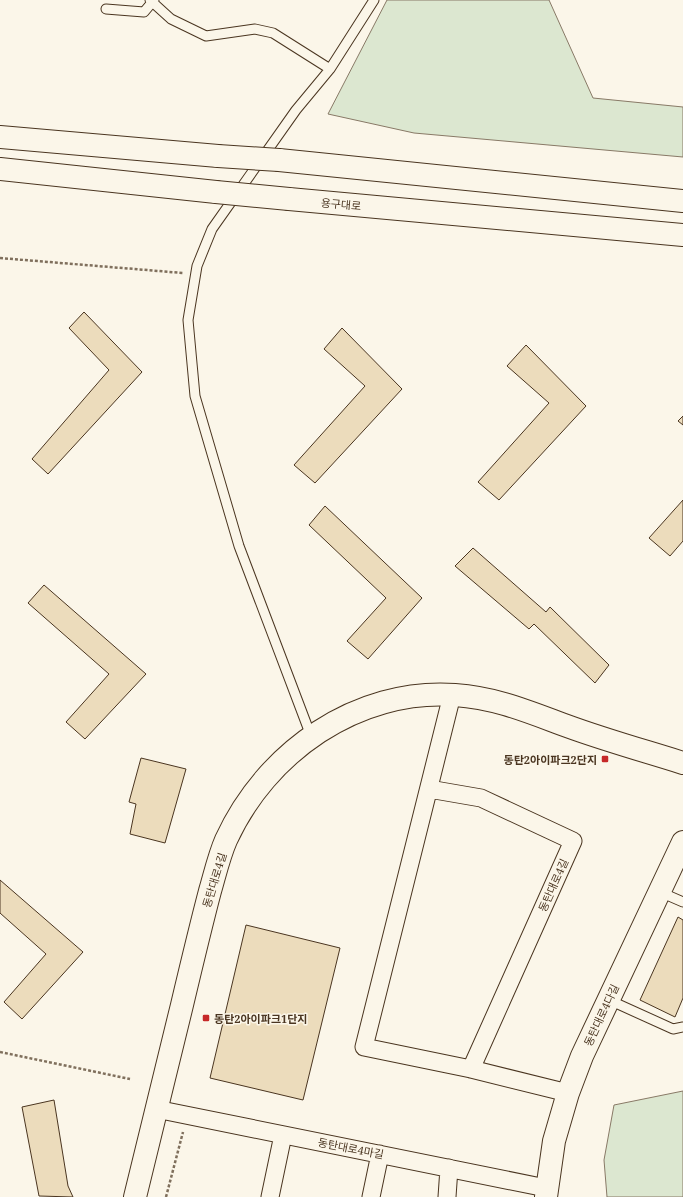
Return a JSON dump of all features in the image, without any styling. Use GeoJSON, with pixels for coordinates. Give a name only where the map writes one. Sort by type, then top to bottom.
{"type":"FeatureCollection","features":[{"type":"Feature","properties":{"kind":"main road"},"geometry":{"type":"LineString","coordinates":[[0,137],[279,160],[683,201]]}},
{"type":"Feature","properties":{"kind":"main road","name":"용구대로"},"geometry":{"type":"LineString","coordinates":[[0,169],[288,199],[683,235]]}},
{"type":"Feature","properties":{"kind":"main road","name":"동탄대로4길"},"geometry":{"type":"LineString","coordinates":[[135,1197],[201,923],[226,840],[246,804],[276,765],[311,736],[343,717],[379,704],[410,697],[452,695],[485,698],[524,708],[568,726],[683,763]]}},
{"type":"Feature","properties":{"kind":"main road","name":"동탄대로4다길"},"geometry":{"type":"LineString","coordinates":[[546,1192],[554,1141],[568,1093],[582,1056],[683,842]]}},
{"type":"Feature","properties":{"kind":"street"},"geometry":{"type":"LineString","coordinates":[[452,695],[364,1046],[471,1069],[568,1093]]}},
{"type":"Feature","properties":{"kind":"street","name":"동탄대로4길"},"geometry":{"type":"LineString","coordinates":[[429,789],[481,798],[573,841],[471,1069]]}},
{"type":"Feature","properties":{"kind":"street","name":"동탄대로4마길"},"geometry":{"type":"LineString","coordinates":[[156,1109],[449,1168],[546,1192]]}},
{"type":"Feature","properties":{"kind":"street"},"geometry":{"type":"LineString","coordinates":[[270,1197],[283,1135]]}},
{"type":"Feature","properties":{"kind":"street"},"geometry":{"type":"LineString","coordinates":[[370,1197],[380,1154]]}},
{"type":"Feature","properties":{"kind":"street"},"geometry":{"type":"LineString","coordinates":[[447,1197],[449,1168]]}},
{"type":"Feature","properties":{"kind":"lane"},"geometry":{"type":"LineString","coordinates":[[311,736],[239,546],[195,396],[188,320],[197,266],[212,229],[296,110],[330,69],[374,0]]}},
{"type":"Feature","properties":{"kind":"lane"},"geometry":{"type":"LineString","coordinates":[[106,9],[144,12],[152,1],[171,19],[206,36],[255,29],[273,33],[330,69]]}},
{"type":"Feature","properties":{"kind":"lane"},"geometry":{"type":"LineString","coordinates":[[660,892],[683,902]]}},
{"type":"Feature","properties":{"kind":"lane"},"geometry":{"type":"LineString","coordinates":[[609,1000],[673,1028],[683,1027]]}},
{"type":"Feature","properties":{"kind":"path"},"geometry":{"type":"LineString","coordinates":[[0,258],[195,274]]}},
{"type":"Feature","properties":{"kind":"path"},"geometry":{"type":"LineString","coordinates":[[0,1052],[130,1079]]}},
{"type":"Feature","properties":{"kind":"path"},"geometry":{"type":"LineString","coordinates":[[166,1197],[183,1134]]}},
{"type":"Feature","properties":{"kind":"green space"},"geometry":{"type":"Polygon","coordinates":[[[387,0],[549,0],[593,98],[683,107],[683,157],[414,133],[328,114],[387,0]]]}},
{"type":"Feature","properties":{"kind":"green space"},"geometry":{"type":"Polygon","coordinates":[[[683,1091],[683,1197],[607,1197],[604,1160],[614,1105],[683,1091]]]}},
{"type":"Feature","properties":{"kind":"building"},"geometry":{"type":"Polygon","coordinates":[[[84,312],[142,372],[48,474],[32,459],[109,370],[69,328],[84,312]]]}},
{"type":"Feature","properties":{"kind":"building"},"geometry":{"type":"Polygon","coordinates":[[[342,328],[402,389],[315,483],[294,465],[365,386],[324,349],[342,328]]]}},
{"type":"Feature","properties":{"kind":"building"},"geometry":{"type":"Polygon","coordinates":[[[526,345],[586,406],[499,500],[478,482],[549,403],[507,366],[526,345]]]}},
{"type":"Feature","properties":{"kind":"building"},"geometry":{"type":"Polygon","coordinates":[[[683,416],[683,425],[678,421],[683,416]]]}},
{"type":"Feature","properties":{"kind":"building"},"geometry":{"type":"Polygon","coordinates":[[[683,500],[683,541],[670,556],[649,538],[683,500]]]}},
{"type":"Feature","properties":{"kind":"building"},"geometry":{"type":"Polygon","coordinates":[[[325,506],[422,598],[368,659],[347,641],[386,598],[309,525],[325,506]]]}},
{"type":"Feature","properties":{"kind":"building"},"geometry":{"type":"Polygon","coordinates":[[[473,548],[546,612],[550,607],[609,665],[595,683],[534,624],[529,629],[455,566],[473,548]]]}},
{"type":"Feature","properties":{"kind":"building"},"geometry":{"type":"Polygon","coordinates":[[[44,585],[146,674],[85,739],[66,722],[109,674],[28,603],[44,585]]]}},
{"type":"Feature","properties":{"kind":"building"},"geometry":{"type":"Polygon","coordinates":[[[141,758],[186,769],[165,843],[130,834],[136,804],[129,802],[141,758]]]}},
{"type":"Feature","properties":{"kind":"building"},"geometry":{"type":"Polygon","coordinates":[[[0,880],[83,952],[22,1019],[4,1002],[46,954],[0,913],[0,880]]]}},
{"type":"Feature","properties":{"kind":"building"},"geometry":{"type":"Polygon","coordinates":[[[678,917],[683,920],[683,998],[675,1017],[640,1000],[678,917]]]}},
{"type":"Feature","properties":{"kind":"building"},"geometry":{"type":"Polygon","coordinates":[[[246,925],[340,948],[303,1100],[210,1078],[246,925]]]}},
{"type":"Feature","properties":{"kind":"building"},"geometry":{"type":"Polygon","coordinates":[[[54,1100],[68,1186],[73,1197],[39,1196],[22,1107],[54,1100]]]}},
{"type":"Feature","properties":{"kind":"place","name":"동탄2아이파크2단지"},"geometry":{"type":"Point","coordinates":[605,759]}},
{"type":"Feature","properties":{"kind":"place","name":"동탄2아이파크1단지"},"geometry":{"type":"Point","coordinates":[206,1018]}}]}
